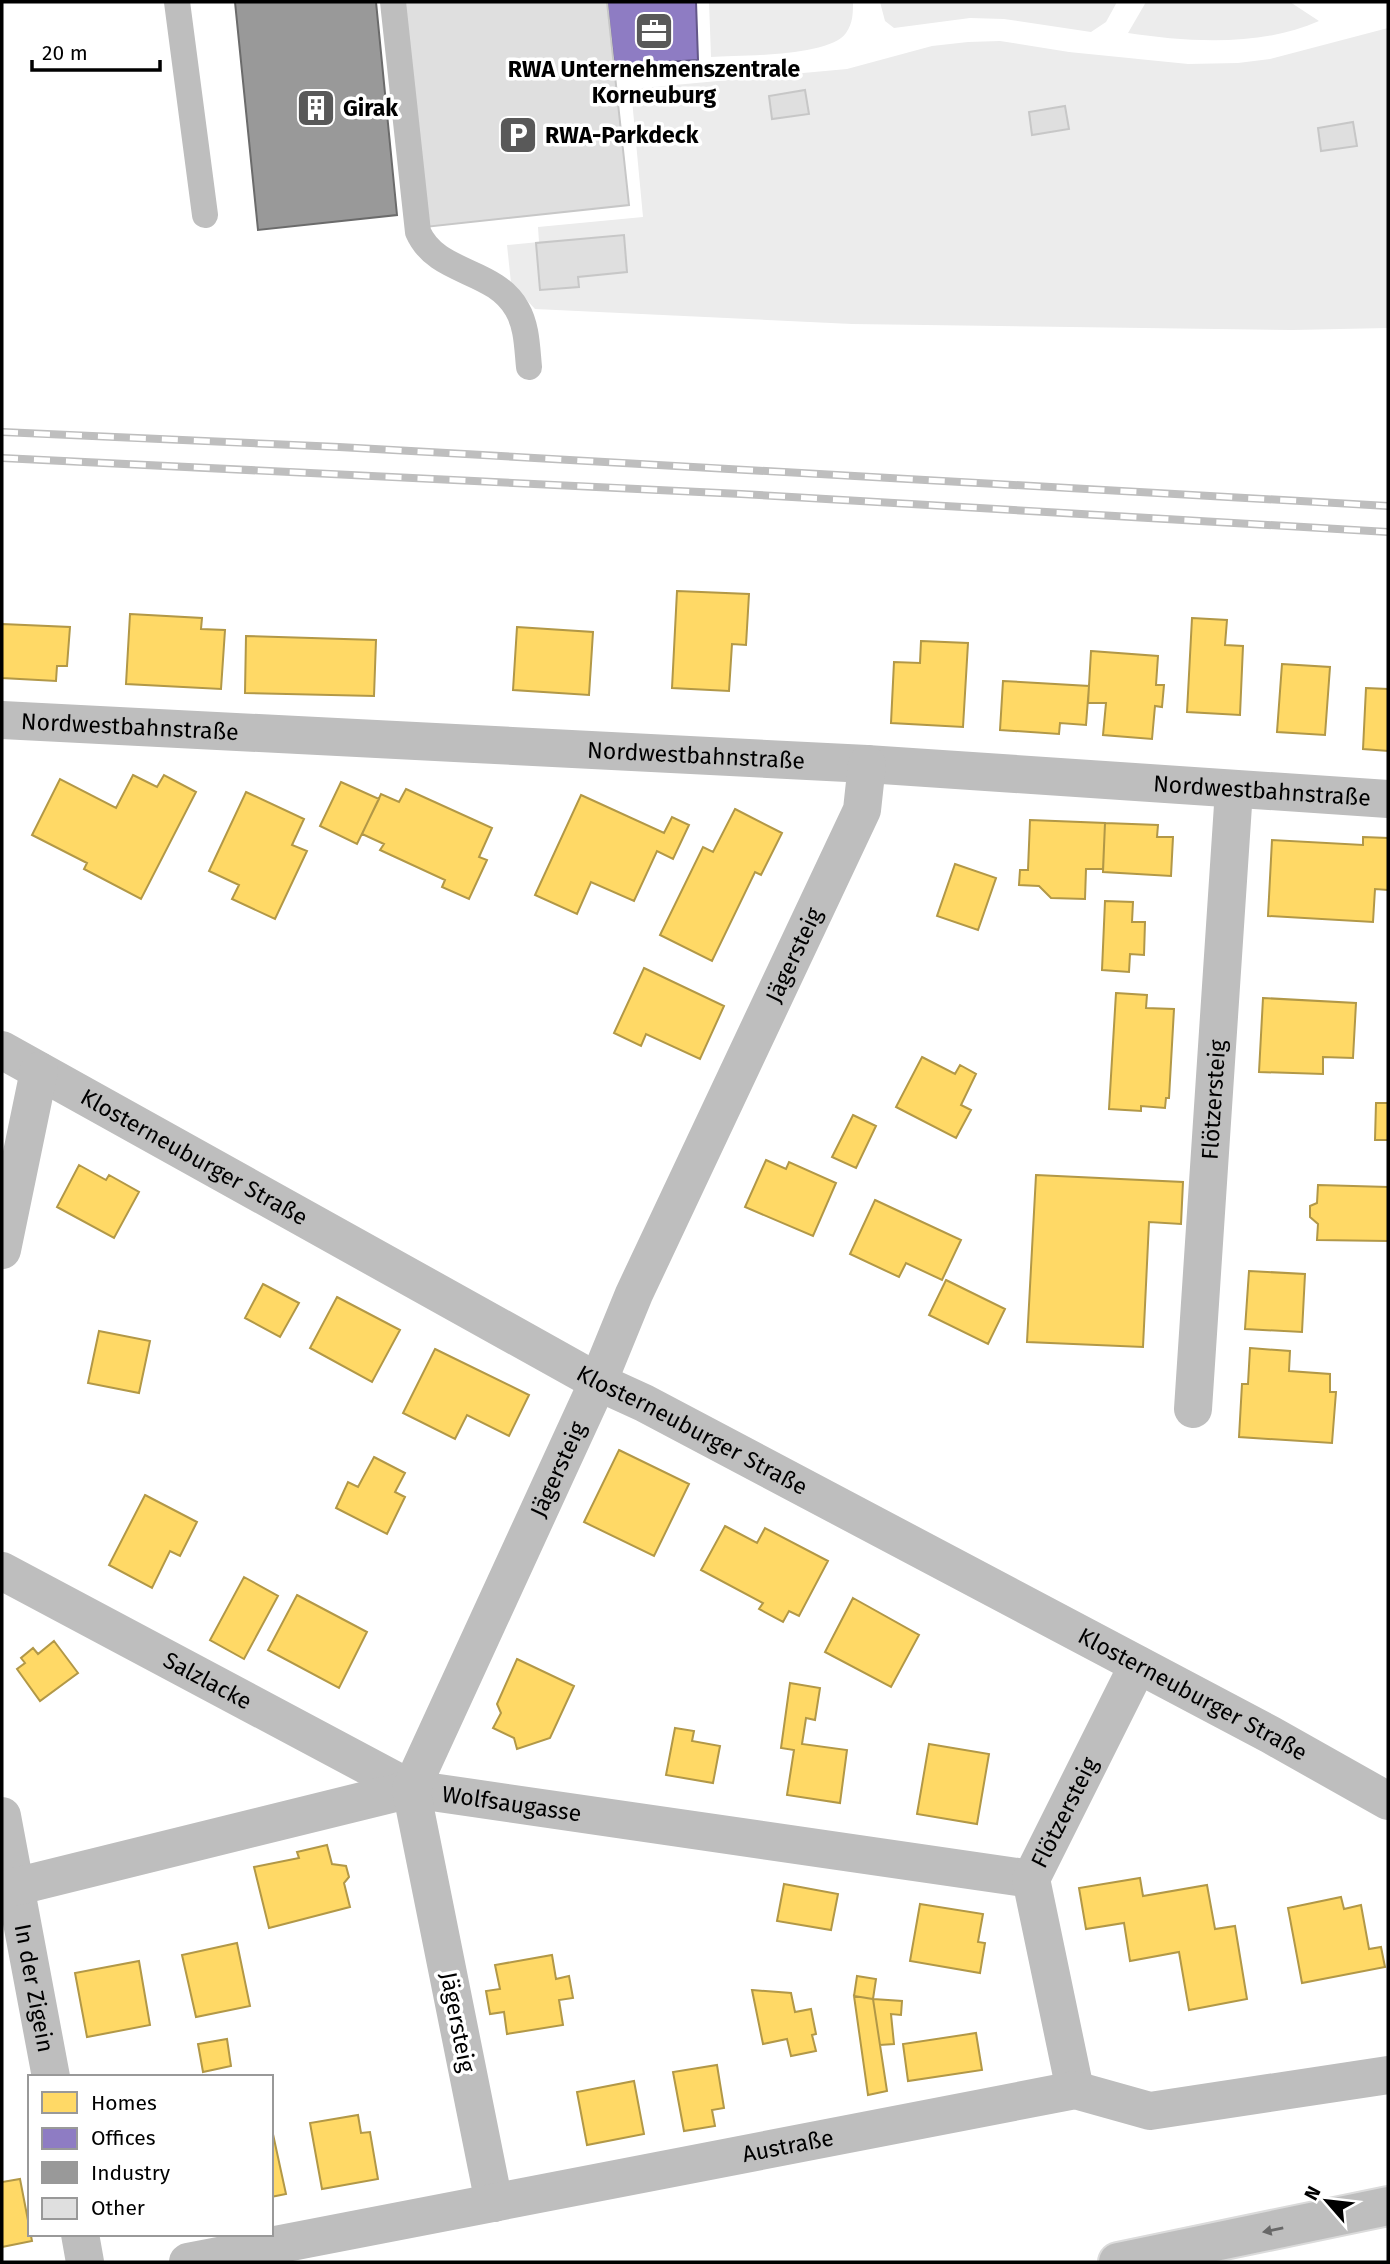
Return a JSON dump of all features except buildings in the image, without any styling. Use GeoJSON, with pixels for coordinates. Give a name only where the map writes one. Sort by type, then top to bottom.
{"type":"FeatureCollection","features":[{"type":"Feature","properties":{"kind":"main road","name":"Nordwestbahnstraße"},"geometry":{"type":"LineString","coordinates":[[2,720],[867,764],[1388,799]]}},
{"type":"Feature","properties":{"kind":"main road","name":"Jägersteig"},"geometry":{"type":"LineString","coordinates":[[494,2203],[411,1789],[598,1382],[634,1294],[862,810],[867,764]]}},
{"type":"Feature","properties":{"kind":"main road","name":"Flötzersteig"},"geometry":{"type":"LineString","coordinates":[[1193,1409],[1234,790]]}},
{"type":"Feature","properties":{"kind":"main road","name":"Klosterneuburger Straße"},"geometry":{"type":"LineString","coordinates":[[2,1050],[598,1382],[656,1410],[1138,1665],[1388,1801]]}},
{"type":"Feature","properties":{"kind":"main road"},"geometry":{"type":"LineString","coordinates":[[2,1250],[39,1070]]}},
{"type":"Feature","properties":{"kind":"main road","name":"Salzlacke"},"geometry":{"type":"LineString","coordinates":[[2,1572],[411,1789]]}},
{"type":"Feature","properties":{"kind":"main road","name":"Flötzersteig"},"geometry":{"type":"LineString","coordinates":[[1075,2090],[1031,1879],[1138,1665]]}},
{"type":"Feature","properties":{"kind":"main road","name":"Wolfsaugasse"},"geometry":{"type":"LineString","coordinates":[[9,1888],[411,1789],[1031,1879]]}},
{"type":"Feature","properties":{"kind":"main road","name":"In der Zigein"},"geometry":{"type":"LineString","coordinates":[[2,1816],[9,1888],[51,2075]]}},
{"type":"Feature","properties":{"kind":"main road","name":"Austraße"},"geometry":{"type":"LineString","coordinates":[[188,2262],[1075,2090],[1150,2111],[1388,2075]]}},
{"type":"Feature","properties":{"kind":"main road"},"geometry":{"type":"LineString","coordinates":[[1118,2262],[1388,2206]]}},
{"type":"Feature","properties":{"kind":"main road"},"geometry":{"type":"LineString","coordinates":[[80,2236],[85,2262]]}},
{"type":"Feature","properties":{"kind":"lane"},"geometry":{"type":"LineString","coordinates":[[177,2],[205,215]]}},
{"type":"Feature","properties":{"kind":"lane"},"geometry":{"type":"LineString","coordinates":[[393,2],[418,232],[424,245],[437,258],[502,290],[517,308],[526,332],[528,366]]}},
{"type":"Feature","properties":{"kind":"shaded area"},"geometry":{"type":"Polygon","coordinates":[[[709,2],[853,2],[853,14],[846,33],[837,41],[822,47],[783,53],[711,57],[709,2]]]}},
{"type":"Feature","properties":{"kind":"shaded area"},"geometry":{"type":"Polygon","coordinates":[[[880,2],[1117,2],[1106,22],[1091,32],[1004,19],[970,18],[894,28],[885,21],[880,2]]]}},
{"type":"Feature","properties":{"kind":"shaded area"},"geometry":{"type":"Polygon","coordinates":[[[1146,2],[1290,2],[1319,21],[1297,29],[1249,39],[1175,39],[1128,33],[1146,2]]]}},
{"type":"Feature","properties":{"kind":"shaded area"},"geometry":{"type":"Polygon","coordinates":[[[1388,28],[1388,328],[1292,330],[852,324],[535,309],[511,283],[507,245],[539,242],[538,227],[643,217],[631,89],[847,69],[932,46],[968,42],[1000,41],[1069,52],[1188,64],[1238,63],[1270,59],[1388,28]]]}},
{"type":"Feature","properties":{"kind":"railway"},"geometry":{"type":"LineString","coordinates":[[2,432],[339,447],[1388,506]]}},
{"type":"Feature","properties":{"kind":"railway"},"geometry":{"type":"LineString","coordinates":[[2,458],[741,494],[1388,532]]}},
{"type":"Feature","properties":{"kind":"place","name":"RWA Unternehmenszentrale Korneuburg"},"geometry":{"type":"Point","coordinates":[654,31]}},
{"type":"Feature","properties":{"kind":"place","name":"Girak"},"geometry":{"type":"Point","coordinates":[316,108]}},
{"type":"Feature","properties":{"kind":"place","name":"RWA-Parkdeck"},"geometry":{"type":"Point","coordinates":[518,135]}}]}
